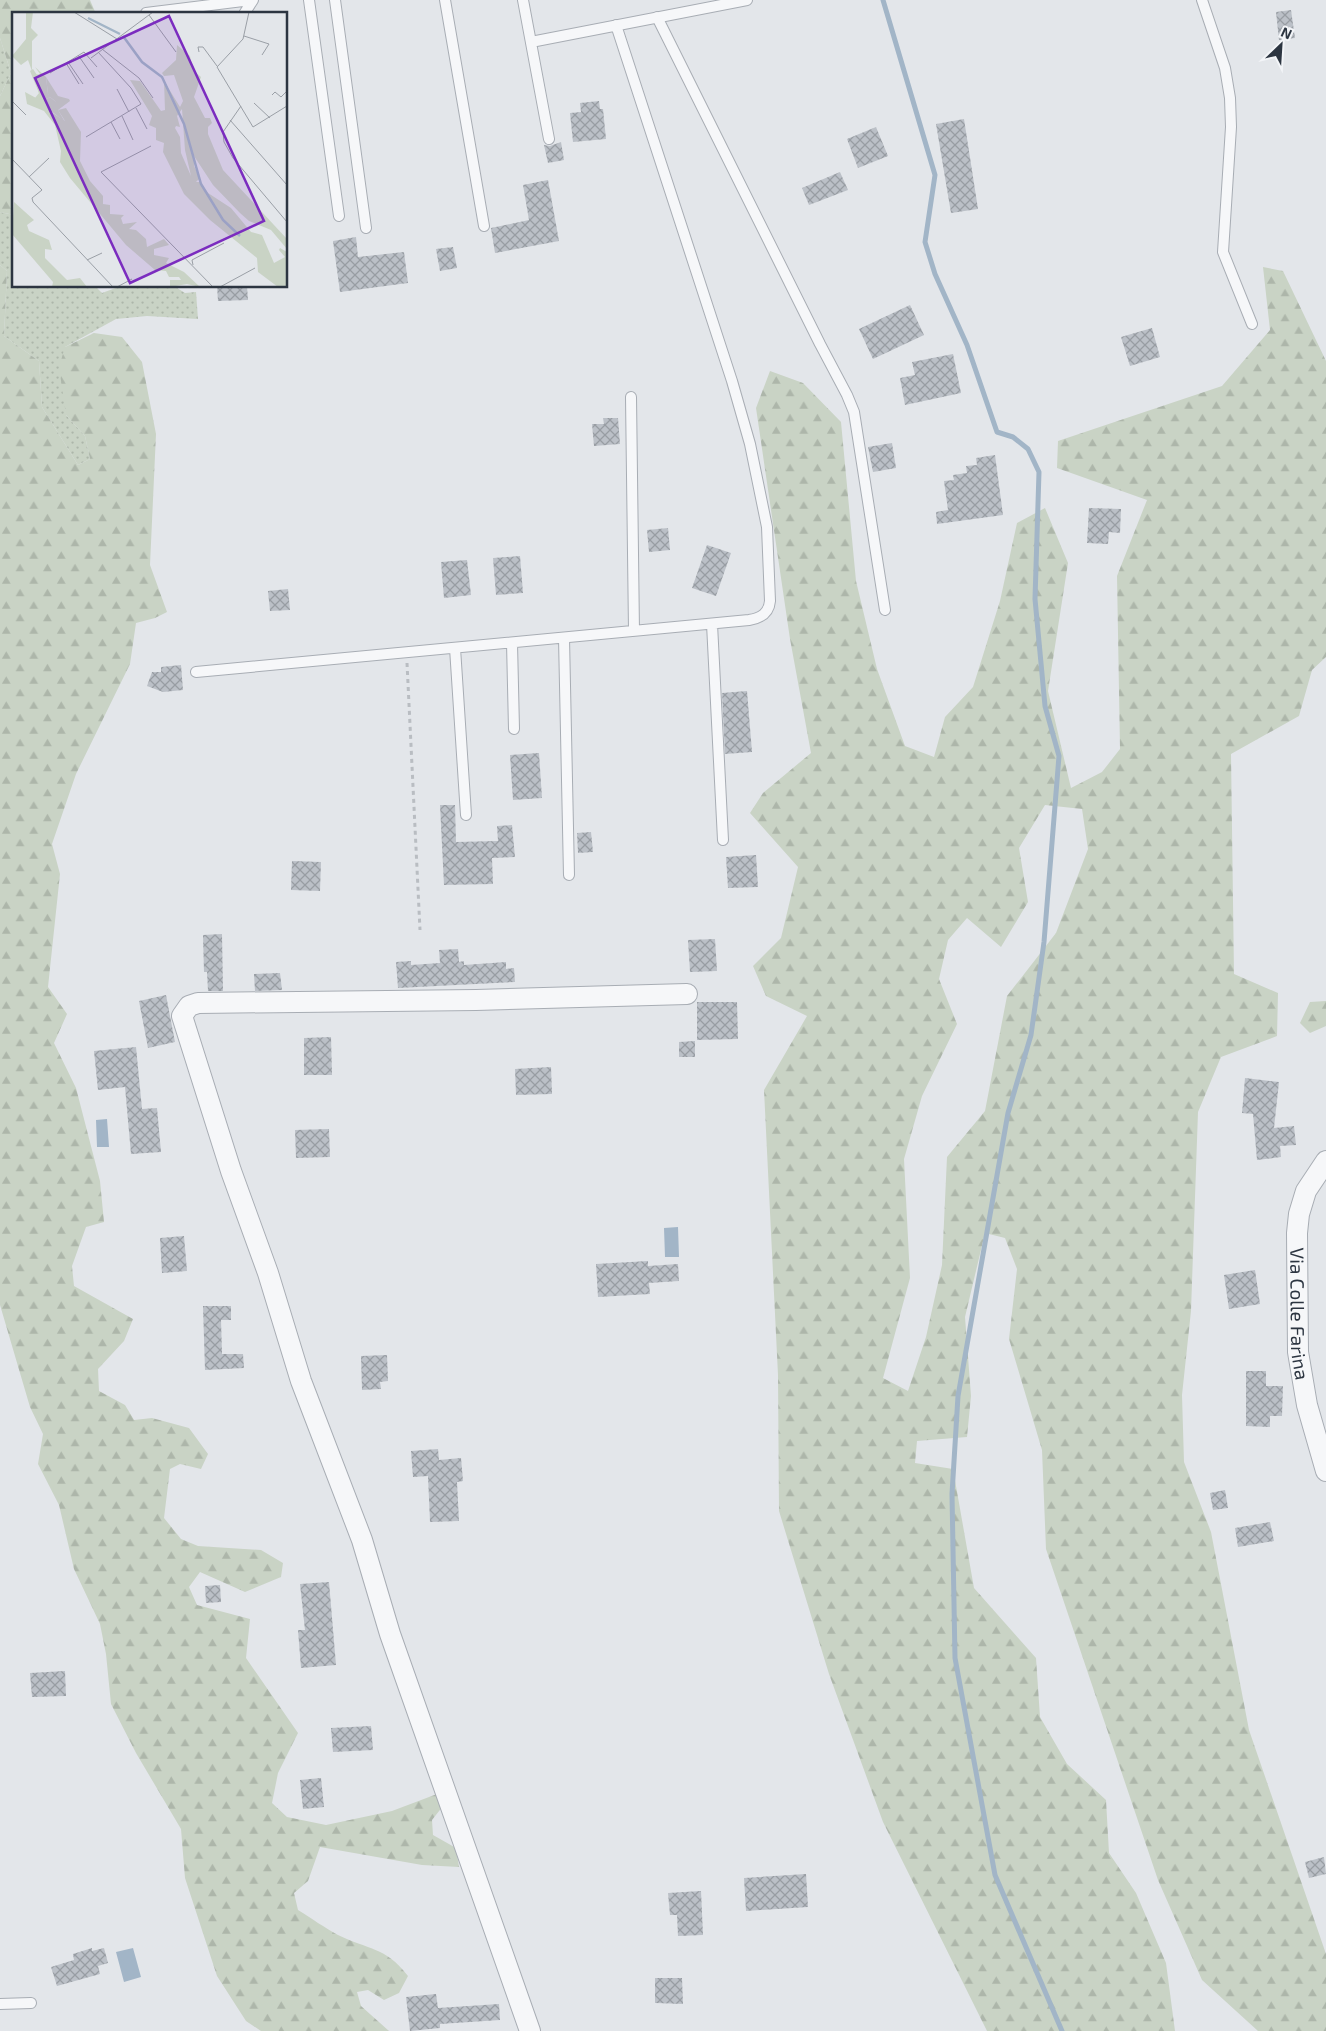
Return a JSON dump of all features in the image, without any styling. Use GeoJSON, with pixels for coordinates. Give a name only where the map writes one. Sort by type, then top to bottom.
{"type":"FeatureCollection","features":[{"type":"Feature","properties":{"kind":"street"},"geometry":{"type":"LineString","coordinates":[[530,2031],[390,1634],[362,1540],[301,1381],[268,1273],[231,1171],[182,1016],[186,1008],[198,1003],[476,1000],[687,994]]}},
{"type":"Feature","properties":{"kind":"street","name":"Via Colle Farina"},"geometry":{"type":"LineString","coordinates":[[1326,1162],[1306,1191],[1299,1214],[1297,1234],[1298,1352],[1308,1405],[1326,1471]]}},
{"type":"Feature","properties":{"kind":"lane"},"geometry":{"type":"LineString","coordinates":[[154,12],[252,0]]}},
{"type":"Feature","properties":{"kind":"lane"},"geometry":{"type":"LineString","coordinates":[[245,12],[252,0]]}},
{"type":"Feature","properties":{"kind":"lane"},"geometry":{"type":"LineString","coordinates":[[309,0],[339,216]]}},
{"type":"Feature","properties":{"kind":"lane"},"geometry":{"type":"LineString","coordinates":[[336,0],[366,228]]}},
{"type":"Feature","properties":{"kind":"lane"},"geometry":{"type":"LineString","coordinates":[[445,0],[484,226]]}},
{"type":"Feature","properties":{"kind":"lane"},"geometry":{"type":"LineString","coordinates":[[523,0],[549,139]]}},
{"type":"Feature","properties":{"kind":"lane"},"geometry":{"type":"LineString","coordinates":[[531,42],[747,0]]}},
{"type":"Feature","properties":{"kind":"lane"},"geometry":{"type":"LineString","coordinates":[[1202,0],[1218,45],[1230,98],[1231,127],[1223,252],[1252,324]]}},
{"type":"Feature","properties":{"kind":"lane"},"geometry":{"type":"LineString","coordinates":[[657,17],[854,412],[886,610]]}},
{"type":"Feature","properties":{"kind":"lane"},"geometry":{"type":"LineString","coordinates":[[196,672],[712,624],[756,619],[767,612],[770,601],[767,527],[750,444],[732,381],[616,25]]}},
{"type":"Feature","properties":{"kind":"lane"},"geometry":{"type":"LineString","coordinates":[[631,397],[634,631]]}},
{"type":"Feature","properties":{"kind":"lane"},"geometry":{"type":"LineString","coordinates":[[712,624],[723,840]]}},
{"type":"Feature","properties":{"kind":"lane"},"geometry":{"type":"LineString","coordinates":[[564,638],[569,875]]}},
{"type":"Feature","properties":{"kind":"lane"},"geometry":{"type":"LineString","coordinates":[[512,643],[514,729]]}},
{"type":"Feature","properties":{"kind":"lane"},"geometry":{"type":"LineString","coordinates":[[455,648],[466,815]]}},
{"type":"Feature","properties":{"kind":"lane"},"geometry":{"type":"LineString","coordinates":[[0,2004],[31,2003]]}},
{"type":"Feature","properties":{"kind":"path"},"geometry":{"type":"LineString","coordinates":[[406,653],[420,930]]}},
{"type":"Feature","properties":{"kind":"green space"},"geometry":{"type":"Polygon","coordinates":[[[0,0],[90,0],[95,12],[12,12],[12,215],[0,212],[0,96],[11,73],[0,38],[0,0]]]}},
{"type":"Feature","properties":{"kind":"green space"},"geometry":{"type":"Polygon","coordinates":[[[0,38],[11,73],[0,96],[0,38]]]}},
{"type":"Feature","properties":{"kind":"green space"},"geometry":{"type":"Polygon","coordinates":[[[0,212],[12,215],[12,288],[97,288],[102,293],[116,288],[177,288],[185,293],[196,292],[198,319],[147,316],[116,319],[65,347],[66,415],[85,436],[90,459],[78,465],[42,407],[39,361],[4,336],[7,271],[0,265],[0,212]]]}},
{"type":"Feature","properties":{"kind":"green space"},"geometry":{"type":"Polygon","coordinates":[[[0,265],[7,271],[4,336],[39,361],[42,407],[78,465],[90,459],[85,436],[66,415],[59,367],[65,347],[94,333],[122,337],[142,362],[156,434],[150,565],[167,612],[155,618],[136,623],[130,664],[76,774],[52,844],[60,874],[48,987],[67,1014],[54,1043],[76,1088],[100,1181],[104,1222],[86,1227],[72,1266],[74,1286],[133,1319],[124,1341],[98,1369],[99,1391],[125,1405],[134,1420],[152,1418],[189,1428],[208,1454],[201,1469],[180,1464],[170,1469],[164,1518],[181,1539],[198,1546],[261,1550],[283,1563],[281,1577],[245,1592],[200,1572],[189,1587],[197,1605],[250,1619],[246,1658],[298,1733],[278,1773],[272,1803],[287,1817],[326,1825],[392,1811],[437,1794],[443,1806],[432,1820],[433,1835],[456,1848],[459,1867],[422,1865],[320,1847],[308,1881],[294,1893],[298,1910],[338,1935],[384,1954],[400,1966],[408,1976],[399,1993],[384,2000],[368,1990],[357,1992],[361,2006],[389,2031],[261,2031],[246,2021],[217,1976],[185,1878],[181,1829],[136,1753],[111,1704],[106,1654],[100,1624],[74,1569],[59,1505],[38,1464],[43,1434],[30,1407],[0,1305],[0,265]]]}},
{"type":"Feature","properties":{"kind":"green space"},"geometry":{"type":"Polygon","coordinates":[[[1263,267],[1283,271],[1326,361],[1326,657],[1312,670],[1299,716],[1231,754],[1234,974],[1278,993],[1277,1036],[1221,1057],[1198,1112],[1191,1311],[1182,1395],[1184,1462],[1211,1532],[1249,1730],[1326,1954],[1326,2031],[1258,2031],[1202,1980],[1158,1880],[1046,1549],[1042,1450],[1009,1339],[1017,1269],[1005,1238],[985,1233],[965,1317],[971,1396],[967,1437],[917,1441],[915,1463],[953,1469],[974,1588],[1036,1658],[1040,1717],[1067,1764],[1106,1800],[1109,1853],[1136,1893],[1166,1963],[1175,2031],[987,2031],[883,1822],[829,1674],[779,1511],[778,1375],[764,1090],[807,1016],[766,996],[753,966],[781,938],[798,867],[750,813],[763,793],[811,753],[790,639],[756,408],[770,371],[803,383],[841,422],[856,581],[877,669],[905,746],[934,757],[945,717],[973,687],[1000,601],[1017,523],[1045,508],[1068,563],[1048,691],[1071,788],[1102,772],[1120,749],[1117,576],[1147,500],[1057,468],[1058,441],[1222,386],[1270,330],[1263,267]],[[1045,805],[1019,848],[1028,902],[1001,947],[967,918],[948,940],[939,979],[957,1024],[922,1096],[904,1159],[910,1278],[883,1378],[908,1391],[926,1337],[942,1265],[947,1157],[985,1111],[1007,996],[1056,933],[1088,849],[1082,809],[1045,805]]]}},
{"type":"Feature","properties":{"kind":"green space"},"geometry":{"type":"Polygon","coordinates":[[[1326,1001],[1326,1026],[1310,1033],[1300,1023],[1310,1002],[1326,1001]]]}},
{"type":"Feature","properties":{"kind":"water"},"geometry":{"type":"Polygon","coordinates":[[[107,1119],[109,1147],[97,1147],[96,1120],[107,1119]]]}},
{"type":"Feature","properties":{"kind":"water"},"geometry":{"type":"Polygon","coordinates":[[[678,1227],[679,1257],[665,1257],[664,1228],[678,1227]]]}},
{"type":"Feature","properties":{"kind":"water"},"geometry":{"type":"Polygon","coordinates":[[[133,1948],[141,1977],[124,1982],[116,1952],[133,1948]]]}},
{"type":"Feature","properties":{"kind":"building"},"geometry":{"type":"Polygon","coordinates":[[[1291,10],[1295,38],[1279,40],[1276,12],[1291,10]]]}},
{"type":"Feature","properties":{"kind":"building"},"geometry":{"type":"Polygon","coordinates":[[[599,101],[600,109],[603,109],[606,139],[573,142],[570,113],[581,112],[580,103],[599,101]]]}},
{"type":"Feature","properties":{"kind":"building"},"geometry":{"type":"Polygon","coordinates":[[[964,119],[978,209],[951,213],[936,124],[964,119]]]}},
{"type":"Feature","properties":{"kind":"building"},"geometry":{"type":"Polygon","coordinates":[[[876,127],[888,156],[858,168],[847,139],[876,127]]]}},
{"type":"Feature","properties":{"kind":"building"},"geometry":{"type":"Polygon","coordinates":[[[561,142],[564,160],[548,163],[544,145],[550,146],[561,142]]]}},
{"type":"Feature","properties":{"kind":"building"},"geometry":{"type":"Polygon","coordinates":[[[840,172],[848,190],[809,205],[802,188],[840,172]]]}},
{"type":"Feature","properties":{"kind":"building"},"geometry":{"type":"Polygon","coordinates":[[[548,180],[559,241],[495,253],[491,228],[529,220],[523,185],[548,180]]]}},
{"type":"Feature","properties":{"kind":"building"},"geometry":{"type":"Polygon","coordinates":[[[356,237],[358,257],[404,252],[408,283],[340,292],[333,241],[356,237]]]}},
{"type":"Feature","properties":{"kind":"building"},"geometry":{"type":"Polygon","coordinates":[[[453,247],[457,268],[440,271],[436,249],[453,247]]]}},
{"type":"Feature","properties":{"kind":"building"},"geometry":{"type":"Polygon","coordinates":[[[217,288],[247,288],[248,300],[218,301],[217,288]]]}},
{"type":"Feature","properties":{"kind":"building"},"geometry":{"type":"Polygon","coordinates":[[[910,305],[924,335],[873,359],[859,329],[910,305]]]}},
{"type":"Feature","properties":{"kind":"building"},"geometry":{"type":"Polygon","coordinates":[[[1152,328],[1160,357],[1130,366],[1121,337],[1152,328]]]}},
{"type":"Feature","properties":{"kind":"building"},"geometry":{"type":"Polygon","coordinates":[[[953,354],[961,393],[905,405],[900,378],[915,375],[912,362],[953,354]]]}},
{"type":"Feature","properties":{"kind":"building"},"geometry":{"type":"Polygon","coordinates":[[[603,418],[618,418],[620,444],[594,446],[592,424],[604,424],[603,418]]]}},
{"type":"Feature","properties":{"kind":"building"},"geometry":{"type":"Polygon","coordinates":[[[892,443],[896,468],[873,472],[868,447],[892,443]]]}},
{"type":"Feature","properties":{"kind":"building"},"geometry":{"type":"Polygon","coordinates":[[[995,455],[1003,515],[937,524],[936,512],[948,510],[944,481],[954,480],[953,475],[967,473],[966,466],[977,465],[976,458],[995,455]]]}},
{"type":"Feature","properties":{"kind":"building"},"geometry":{"type":"Polygon","coordinates":[[[1089,508],[1121,509],[1120,533],[1109,532],[1108,544],[1087,543],[1089,508]]]}},
{"type":"Feature","properties":{"kind":"building"},"geometry":{"type":"Polygon","coordinates":[[[668,528],[670,550],[649,552],[647,530],[668,528]]]}},
{"type":"Feature","properties":{"kind":"building"},"geometry":{"type":"Polygon","coordinates":[[[707,545],[731,553],[716,596],[692,588],[707,545]]]}},
{"type":"Feature","properties":{"kind":"building"},"geometry":{"type":"Polygon","coordinates":[[[520,556],[523,593],[496,595],[493,558],[520,556]]]}},
{"type":"Feature","properties":{"kind":"building"},"geometry":{"type":"Polygon","coordinates":[[[467,560],[471,595],[444,598],[441,562],[467,560]]]}},
{"type":"Feature","properties":{"kind":"building"},"geometry":{"type":"Polygon","coordinates":[[[288,589],[290,610],[270,611],[268,591],[288,589]]]}},
{"type":"Feature","properties":{"kind":"building"},"geometry":{"type":"Polygon","coordinates":[[[181,665],[183,690],[163,692],[147,686],[152,672],[161,672],[161,667],[181,665]]]}},
{"type":"Feature","properties":{"kind":"building"},"geometry":{"type":"Polygon","coordinates":[[[747,691],[752,752],[725,754],[722,693],[747,691]]]}},
{"type":"Feature","properties":{"kind":"building"},"geometry":{"type":"Polygon","coordinates":[[[539,753],[542,798],[513,800],[510,755],[539,753]]]}},
{"type":"Feature","properties":{"kind":"building"},"geometry":{"type":"Polygon","coordinates":[[[440,805],[455,805],[456,842],[498,841],[497,826],[512,825],[515,857],[492,858],[493,884],[444,885],[440,805]]]}},
{"type":"Feature","properties":{"kind":"building"},"geometry":{"type":"Polygon","coordinates":[[[591,832],[593,852],[578,853],[577,833],[591,832]]]}},
{"type":"Feature","properties":{"kind":"building"},"geometry":{"type":"Polygon","coordinates":[[[756,855],[758,887],[728,888],[726,857],[756,855]]]}},
{"type":"Feature","properties":{"kind":"building"},"geometry":{"type":"Polygon","coordinates":[[[292,861],[321,862],[320,891],[291,890],[292,861]]]}},
{"type":"Feature","properties":{"kind":"building"},"geometry":{"type":"Polygon","coordinates":[[[222,934],[223,991],[208,991],[207,972],[204,972],[203,935],[222,934]]]}},
{"type":"Feature","properties":{"kind":"building"},"geometry":{"type":"Polygon","coordinates":[[[715,939],[717,971],[690,972],[688,940],[715,939]]]}},
{"type":"Feature","properties":{"kind":"building"},"geometry":{"type":"Polygon","coordinates":[[[458,949],[459,962],[464,961],[464,965],[506,962],[506,969],[514,968],[515,982],[398,988],[396,962],[411,961],[411,965],[440,963],[439,950],[458,949]]]}},
{"type":"Feature","properties":{"kind":"building"},"geometry":{"type":"Polygon","coordinates":[[[280,973],[282,990],[255,991],[254,974],[280,973]]]}},
{"type":"Feature","properties":{"kind":"building"},"geometry":{"type":"Polygon","coordinates":[[[166,995],[175,1042],[148,1048],[139,1001],[166,995]]]}},
{"type":"Feature","properties":{"kind":"building"},"geometry":{"type":"Polygon","coordinates":[[[697,1002],[737,1002],[738,1039],[697,1040],[697,1002]]]}},
{"type":"Feature","properties":{"kind":"building"},"geometry":{"type":"Polygon","coordinates":[[[331,1037],[332,1075],[304,1075],[304,1038],[331,1037]]]}},
{"type":"Feature","properties":{"kind":"building"},"geometry":{"type":"Polygon","coordinates":[[[695,1041],[695,1057],[679,1057],[679,1042],[695,1041]]]}},
{"type":"Feature","properties":{"kind":"building"},"geometry":{"type":"Polygon","coordinates":[[[136,1047],[142,1109],[157,1108],[161,1152],[131,1154],[125,1087],[98,1090],[94,1051],[136,1047]]]}},
{"type":"Feature","properties":{"kind":"building"},"geometry":{"type":"Polygon","coordinates":[[[551,1067],[552,1094],[516,1095],[515,1069],[551,1067]]]}},
{"type":"Feature","properties":{"kind":"building"},"geometry":{"type":"Polygon","coordinates":[[[1245,1078],[1279,1082],[1274,1128],[1294,1126],[1296,1145],[1280,1146],[1281,1157],[1257,1160],[1253,1114],[1242,1113],[1245,1078]]]}},
{"type":"Feature","properties":{"kind":"building"},"geometry":{"type":"Polygon","coordinates":[[[329,1129],[330,1157],[296,1158],[295,1130],[329,1129]]]}},
{"type":"Feature","properties":{"kind":"building"},"geometry":{"type":"Polygon","coordinates":[[[184,1236],[187,1271],[162,1273],[160,1238],[184,1236]]]}},
{"type":"Feature","properties":{"kind":"building"},"geometry":{"type":"Polygon","coordinates":[[[648,1261],[648,1266],[678,1264],[679,1281],[649,1283],[650,1294],[598,1297],[596,1264],[648,1261]]]}},
{"type":"Feature","properties":{"kind":"building"},"geometry":{"type":"Polygon","coordinates":[[[1255,1270],[1260,1304],[1229,1309],[1224,1275],[1255,1270]]]}},
{"type":"Feature","properties":{"kind":"building"},"geometry":{"type":"Polygon","coordinates":[[[203,1306],[231,1306],[231,1320],[221,1320],[222,1354],[243,1354],[244,1368],[205,1370],[203,1306]]]}},
{"type":"Feature","properties":{"kind":"building"},"geometry":{"type":"Polygon","coordinates":[[[387,1355],[388,1381],[380,1382],[381,1389],[362,1390],[361,1356],[387,1355]]]}},
{"type":"Feature","properties":{"kind":"building"},"geometry":{"type":"Polygon","coordinates":[[[1246,1371],[1266,1371],[1266,1386],[1283,1386],[1282,1416],[1270,1416],[1270,1427],[1246,1426],[1246,1371]]]}},
{"type":"Feature","properties":{"kind":"building"},"geometry":{"type":"Polygon","coordinates":[[[438,1449],[439,1460],[461,1458],[463,1481],[457,1482],[459,1521],[430,1522],[428,1476],[413,1477],[411,1451],[438,1449]]]}},
{"type":"Feature","properties":{"kind":"building"},"geometry":{"type":"Polygon","coordinates":[[[1225,1490],[1228,1508],[1213,1510],[1210,1493],[1225,1490]]]}},
{"type":"Feature","properties":{"kind":"building"},"geometry":{"type":"Polygon","coordinates":[[[1270,1522],[1274,1541],[1238,1547],[1235,1528],[1270,1522]]]}},
{"type":"Feature","properties":{"kind":"building"},"geometry":{"type":"Polygon","coordinates":[[[329,1582],[336,1665],[301,1668],[298,1630],[305,1630],[300,1584],[329,1582]]]}},
{"type":"Feature","properties":{"kind":"building"},"geometry":{"type":"Polygon","coordinates":[[[220,1585],[221,1602],[206,1603],[205,1586],[220,1585]]]}},
{"type":"Feature","properties":{"kind":"building"},"geometry":{"type":"Polygon","coordinates":[[[65,1671],[66,1696],[32,1697],[30,1673],[65,1671]]]}},
{"type":"Feature","properties":{"kind":"building"},"geometry":{"type":"Polygon","coordinates":[[[371,1726],[373,1750],[333,1752],[331,1728],[371,1726]]]}},
{"type":"Feature","properties":{"kind":"building"},"geometry":{"type":"Polygon","coordinates":[[[321,1778],[324,1807],[303,1809],[300,1780],[321,1778]]]}},
{"type":"Feature","properties":{"kind":"building"},"geometry":{"type":"Polygon","coordinates":[[[1324,1857],[1326,1874],[1309,1878],[1305,1862],[1324,1857]]]}},
{"type":"Feature","properties":{"kind":"building"},"geometry":{"type":"Polygon","coordinates":[[[806,1874],[808,1907],[746,1911],[744,1878],[806,1874]]]}},
{"type":"Feature","properties":{"kind":"building"},"geometry":{"type":"Polygon","coordinates":[[[701,1891],[703,1935],[678,1936],[677,1915],[670,1915],[668,1893],[701,1891]]]}},
{"type":"Feature","properties":{"kind":"building"},"geometry":{"type":"Polygon","coordinates":[[[92,1948],[92,1951],[104,1948],[108,1963],[98,1966],[100,1974],[57,1986],[51,1967],[74,1960],[73,1954],[92,1948]]]}},
{"type":"Feature","properties":{"kind":"building"},"geometry":{"type":"Polygon","coordinates":[[[655,1978],[682,1978],[683,2004],[655,2003],[655,1978]]]}},
{"type":"Feature","properties":{"kind":"building"},"geometry":{"type":"Polygon","coordinates":[[[436,1994],[438,2008],[499,2004],[500,2020],[440,2024],[440,2028],[410,2031],[406,1997],[436,1994]]]}},
{"type":"Feature","properties":{"kind":"waterway"},"geometry":{"type":"LineString","coordinates":[[883,0],[935,175],[925,242],[935,274],[967,345],[997,432],[1013,437],[1028,449],[1039,472],[1035,599],[1045,706],[1059,756],[1044,942],[1031,1035],[1008,1113],[958,1396],[952,1494],[955,1658],[995,1875],[1062,2031]]}}]}
